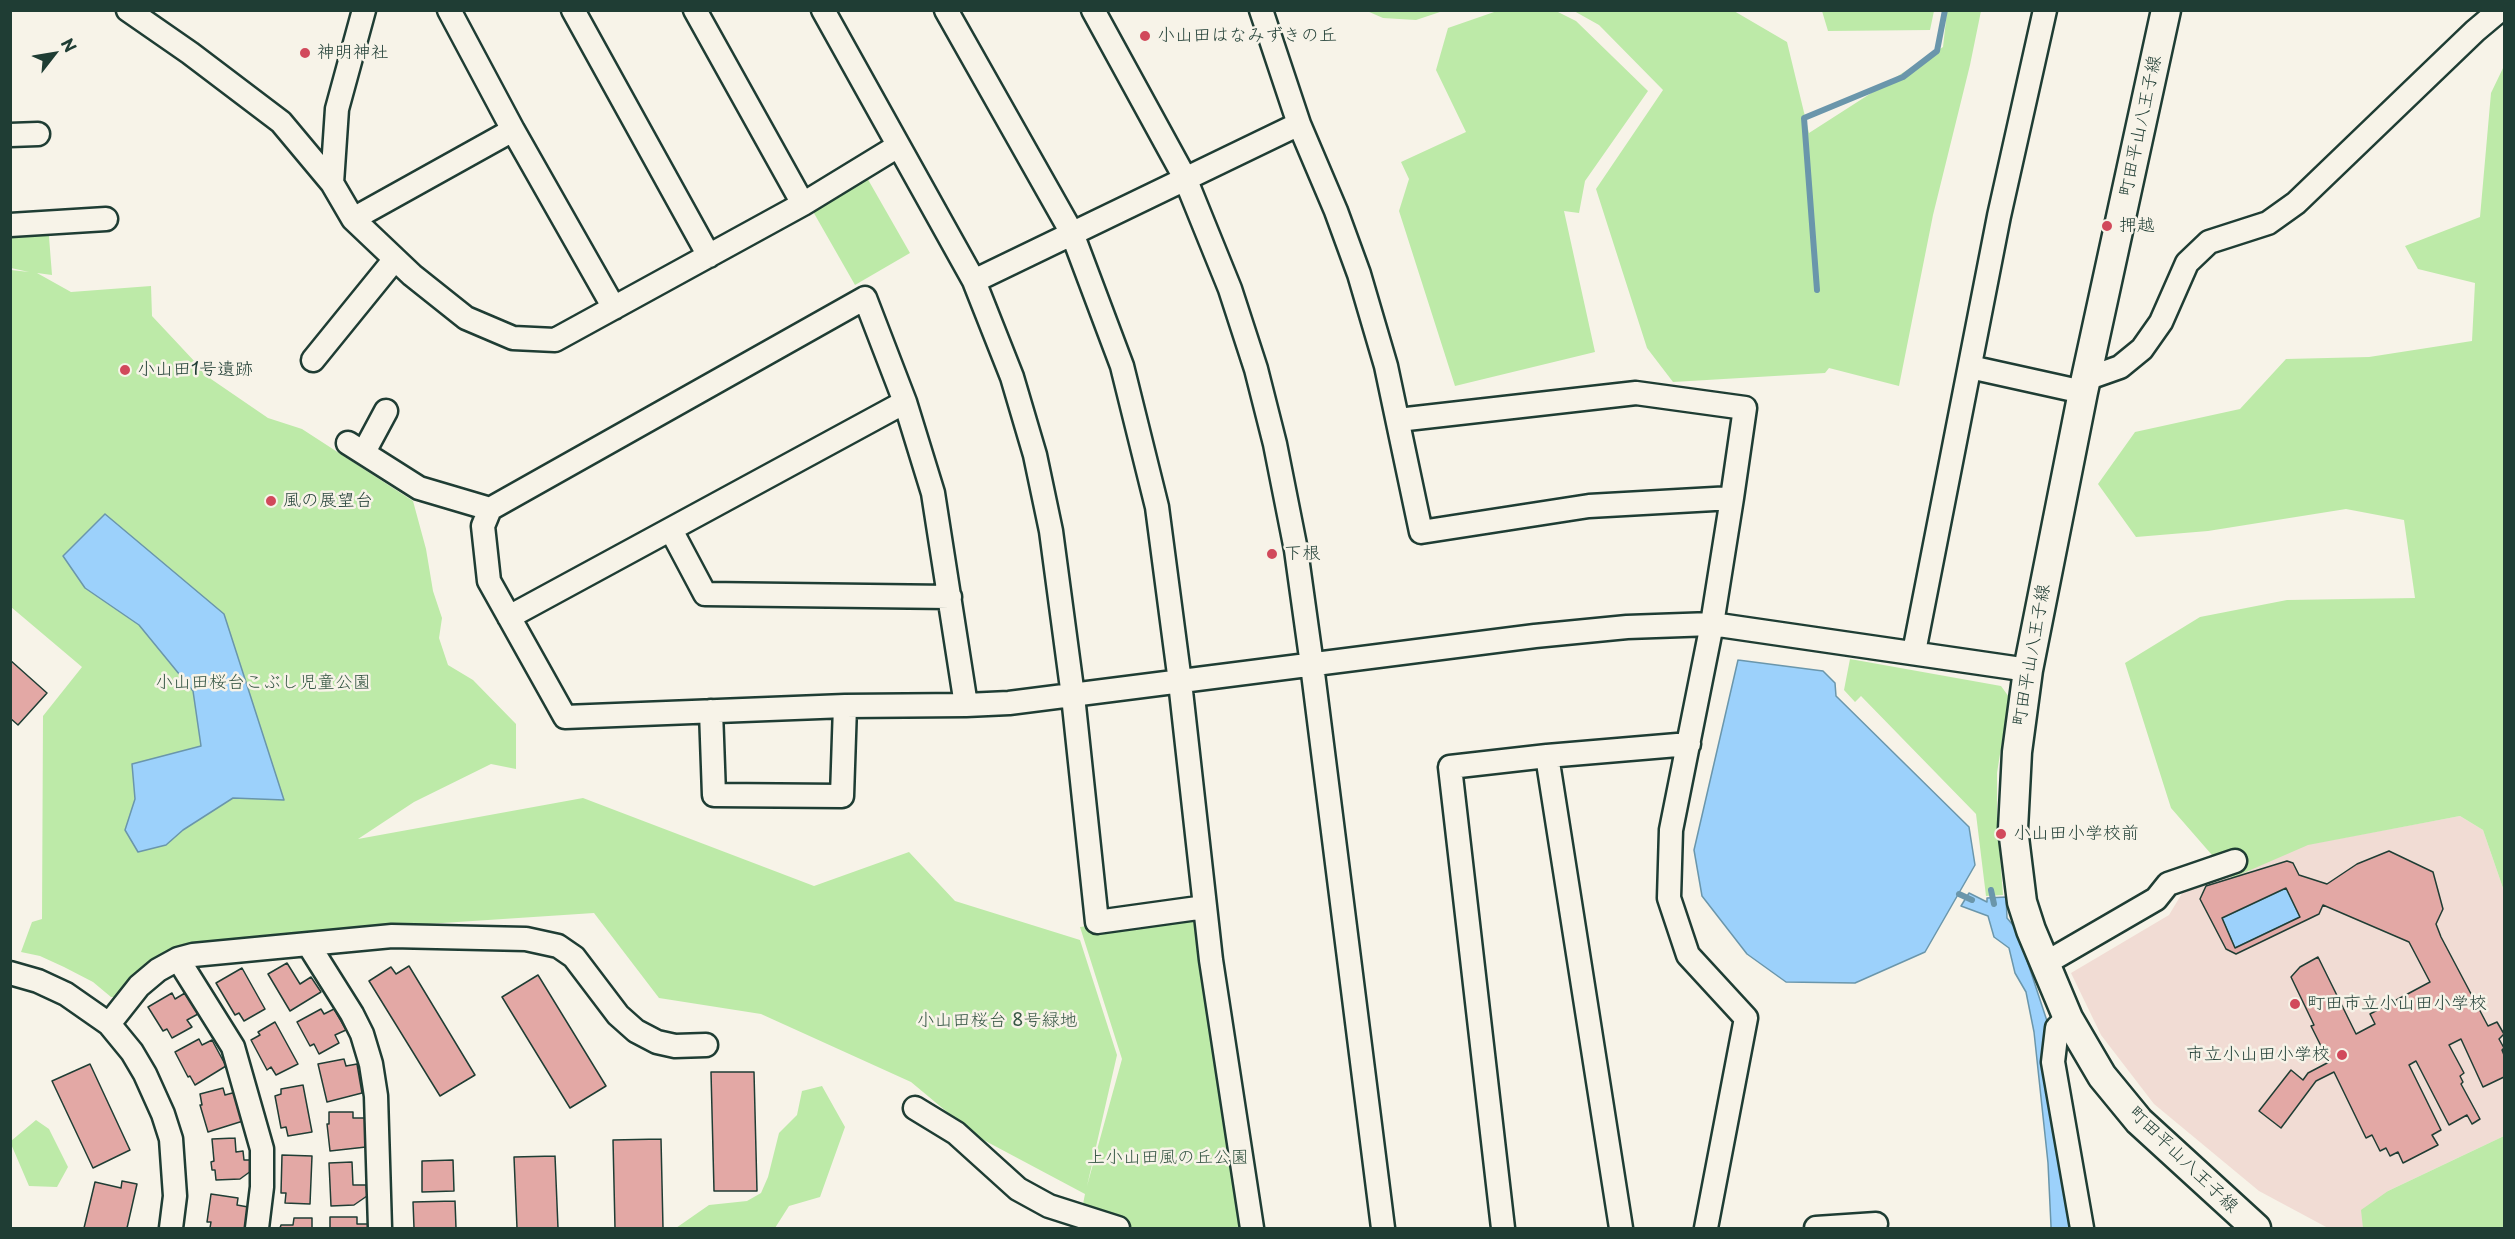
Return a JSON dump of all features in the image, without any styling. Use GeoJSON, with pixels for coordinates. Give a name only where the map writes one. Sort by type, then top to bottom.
{"type":"FeatureCollection","features":[{"type":"Feature","properties":{"kind":"main road","name":"町田平山八王子線"},"geometry":{"type":"LineString","coordinates":[[2166,10],[2084,385],[2028,670],[2017,752],[2013,829],[2022,902],[2044,964],[2068,1018],[2102,1076],[2139,1121],[2256,1228]]}},
{"type":"Feature","properties":{"kind":"street"},"geometry":{"type":"LineString","coordinates":[[128,10],[190,53],[281,122],[333,183],[353,219],[412,275],[466,318],[513,338],[555,340],[803,204],[898,146]]}},
{"type":"Feature","properties":{"kind":"street"},"geometry":{"type":"LineString","coordinates":[[333,183],[338,109],[364,10]]}},
{"type":"Feature","properties":{"kind":"street"},"geometry":{"type":"LineString","coordinates":[[449,10],[513,130],[614,308]]}},
{"type":"Feature","properties":{"kind":"street"},"geometry":{"type":"LineString","coordinates":[[573,10],[710,256]]}},
{"type":"Feature","properties":{"kind":"street"},"geometry":{"type":"LineString","coordinates":[[694,10],[803,204]]}},
{"type":"Feature","properties":{"kind":"street"},"geometry":{"type":"LineString","coordinates":[[823,10],[974,281],[1012,377],[1035,455],[1051,531],[1073,696],[1097,922],[1205,907]]}},
{"type":"Feature","properties":{"kind":"street"},"geometry":{"type":"LineString","coordinates":[[946,10],[1072,233],[1122,366],[1157,507],[1180,682],[1211,960],[1252,1228]]}},
{"type":"Feature","properties":{"kind":"street"},"geometry":{"type":"LineString","coordinates":[[1094,10],[1185,178],[1230,289],[1256,369],[1273,433],[1290,515],[1312,665],[1383,1228]]}},
{"type":"Feature","properties":{"kind":"street"},"geometry":{"type":"LineString","coordinates":[[1261,10],[1299,124],[1336,211],[1359,274],[1386,366],[1421,532],[1589,506],[1732,498]]}},
{"type":"Feature","properties":{"kind":"street"},"geometry":{"type":"LineString","coordinates":[[1914,652],[1999,216],[2045,10]]}},
{"type":"Feature","properties":{"kind":"street"},"geometry":{"type":"LineString","coordinates":[[1970,367],[2084,385],[2120,367],[2142,349],[2160,322],[2187,263],[2209,242],[2268,223],[2296,203],[2475,31],[2500,10]]}},
{"type":"Feature","properties":{"kind":"street"},"geometry":{"type":"LineString","coordinates":[[974,281],[1299,124]]}},
{"type":"Feature","properties":{"kind":"street"},"geometry":{"type":"LineString","coordinates":[[353,219],[513,130]]}},
{"type":"Feature","properties":{"kind":"street"},"geometry":{"type":"LineString","coordinates":[[10,135],[38,134]]}},
{"type":"Feature","properties":{"kind":"street"},"geometry":{"type":"LineString","coordinates":[[10,225],[106,219]]}},
{"type":"Feature","properties":{"kind":"street"},"geometry":{"type":"LineString","coordinates":[[313,360],[395,259]]}},
{"type":"Feature","properties":{"kind":"street"},"geometry":{"type":"LineString","coordinates":[[966,705],[933,493],[905,402],[865,298],[490,509],[483,526],[489,580],[565,717],[845,706],[966,705],[1009,703],[1558,634],[1627,627],[1712,624],[2028,670]]}},
{"type":"Feature","properties":{"kind":"street"},"geometry":{"type":"LineString","coordinates":[[1398,420],[1636,393],[1745,408],[1712,624],[1671,830],[1669,898],[1688,955],[1746,1018],[1706,1228]]}},
{"type":"Feature","properties":{"kind":"street"},"geometry":{"type":"LineString","coordinates":[[509,616],[671,531],[905,402]]}},
{"type":"Feature","properties":{"kind":"street"},"geometry":{"type":"LineString","coordinates":[[386,411],[356,448],[419,488],[490,509]]}},
{"type":"Feature","properties":{"kind":"street"},"geometry":{"type":"LineString","coordinates":[[671,531],[705,594],[950,597]]}},
{"type":"Feature","properties":{"kind":"street"},"geometry":{"type":"LineString","coordinates":[[711,711],[714,795],[842,796],[845,706]]}},
{"type":"Feature","properties":{"kind":"street"},"geometry":{"type":"LineString","coordinates":[[1503,1228],[1450,767],[1689,744]]}},
{"type":"Feature","properties":{"kind":"street"},"geometry":{"type":"LineString","coordinates":[[1547,756],[1621,1228]]}},
{"type":"Feature","properties":{"kind":"street"},"geometry":{"type":"LineString","coordinates":[[2044,964],[2156,899],[2168,884],[2235,861]]}},
{"type":"Feature","properties":{"kind":"street"},"geometry":{"type":"LineString","coordinates":[[109,1024],[139,986],[158,970],[178,959],[392,936],[526,939],[558,946],[574,957],[618,1015],[636,1031],[657,1042],[675,1046],[706,1045]]}},
{"type":"Feature","properties":{"kind":"street"},"geometry":{"type":"LineString","coordinates":[[308,944],[352,1014],[362,1034],[371,1064],[376,1096],[380,1228]]}},
{"type":"Feature","properties":{"kind":"street"},"geometry":{"type":"LineString","coordinates":[[178,959],[233,1047],[262,1149],[262,1187],[257,1228]]}},
{"type":"Feature","properties":{"kind":"street"},"geometry":{"type":"LineString","coordinates":[[10,973],[38,981],[66,994],[109,1024],[132,1052],[145,1074],[168,1130],[175,1168],[175,1196],[171,1228]]}},
{"type":"Feature","properties":{"kind":"street"},"geometry":{"type":"LineString","coordinates":[[2068,1018],[2057,1028],[2053,1062],[2082,1228]]}},
{"type":"Feature","properties":{"kind":"street"},"geometry":{"type":"LineString","coordinates":[[915,1108],[956,1133],[1018,1189],[1049,1206],[1118,1228]]}},
{"type":"Feature","properties":{"kind":"street"},"geometry":{"type":"LineString","coordinates":[[1816,1228],[1876,1224]]}},
{"type":"Feature","properties":{"kind":"shaded area","name":"町田市立小山田小学校"},"geometry":{"type":"Polygon","coordinates":[[[2460,816],[2483,830],[2504,891],[2504,1136],[2388,1191],[2365,1228],[2328,1228],[2259,1191],[2154,1104],[2101,1035],[2071,973],[2169,915],[2187,885],[2299,846],[2460,816]]]}},
{"type":"Feature","properties":{"kind":"green space"},"geometry":{"type":"Polygon","coordinates":[[[1822,10],[1934,11],[1930,30],[1828,31],[1822,10]]]}},
{"type":"Feature","properties":{"kind":"green space"},"geometry":{"type":"Polygon","coordinates":[[[1367,11],[1443,11],[1416,20],[1383,18],[1367,11]]]}},
{"type":"Feature","properties":{"kind":"green space"},"geometry":{"type":"Polygon","coordinates":[[[1497,11],[1556,11],[1576,21],[1648,91],[1585,181],[1579,213],[1564,211],[1595,352],[1455,386],[1399,211],[1409,179],[1401,162],[1466,132],[1436,70],[1448,28],[1497,11]]]}},
{"type":"Feature","properties":{"kind":"green space"},"geometry":{"type":"Polygon","coordinates":[[[1574,11],[1734,11],[1787,42],[1809,133],[1943,47],[1947,11],[1981,11],[1933,215],[1899,386],[1829,368],[1825,373],[1673,382],[1647,348],[1596,189],[1663,90],[1599,25],[1574,11]]]}},
{"type":"Feature","properties":{"kind":"green space"},"geometry":{"type":"Polygon","coordinates":[[[2504,66],[2504,891],[2483,830],[2460,816],[2308,845],[2232,878],[2171,808],[2125,663],[2200,617],[2287,600],[2415,598],[2404,520],[2346,509],[2208,531],[2136,537],[2098,484],[2135,432],[2240,409],[2286,359],[2369,357],[2472,341],[2475,283],[2418,269],[2405,246],[2480,217],[2491,93],[2504,66]]]}},
{"type":"Feature","properties":{"kind":"green space"},"geometry":{"type":"Polygon","coordinates":[[[866,176],[910,253],[855,285],[811,208],[866,176]]]}},
{"type":"Feature","properties":{"kind":"green space"},"geometry":{"type":"Polygon","coordinates":[[[48,224],[52,275],[37,273],[71,292],[151,286],[152,316],[211,379],[268,418],[302,429],[413,501],[426,549],[433,591],[442,618],[439,638],[448,665],[473,680],[516,724],[516,769],[491,764],[414,802],[358,839],[583,798],[814,886],[909,852],[955,901],[1080,940],[1117,1055],[1087,1186],[1122,1059],[1080,927],[1201,911],[1250,1228],[1125,1228],[1081,1214],[1085,1194],[976,1136],[911,1082],[761,1014],[659,998],[594,913],[321,931],[188,946],[118,997],[111,997],[93,982],[64,967],[40,956],[21,952],[32,922],[42,919],[43,716],[82,667],[11,607],[11,270],[29,272],[11,268],[11,227],[48,224]]]}},
{"type":"Feature","properties":{"kind":"green space"},"geometry":{"type":"Polygon","coordinates":[[[1850,659],[2001,686],[2009,697],[1997,773],[1997,816],[2003,895],[1986,896],[1976,814],[1861,696],[1855,702],[1844,690],[1850,659]]]}},
{"type":"Feature","properties":{"kind":"green space"},"geometry":{"type":"Polygon","coordinates":[[[822,1086],[845,1127],[820,1197],[789,1206],[775,1228],[676,1228],[709,1205],[747,1201],[761,1193],[768,1177],[779,1133],[797,1115],[802,1091],[822,1086]]]}},
{"type":"Feature","properties":{"kind":"green space"},"geometry":{"type":"Polygon","coordinates":[[[36,1120],[49,1129],[68,1167],[57,1187],[29,1186],[11,1144],[11,1141],[36,1120]]]}},
{"type":"Feature","properties":{"kind":"green space"},"geometry":{"type":"Polygon","coordinates":[[[2504,1136],[2504,1228],[2363,1228],[2361,1210],[2388,1191],[2504,1136]]]}},
{"type":"Feature","properties":{"kind":"water"},"geometry":{"type":"Polygon","coordinates":[[[105,514],[224,614],[284,800],[233,798],[183,830],[166,845],[138,852],[125,830],[135,799],[132,764],[201,746],[193,691],[139,625],[85,588],[63,556],[105,514]]]}},
{"type":"Feature","properties":{"kind":"water"},"geometry":{"type":"Polygon","coordinates":[[[1738,660],[1823,671],[1835,683],[1836,696],[1969,827],[1975,865],[1925,952],[1855,983],[1786,982],[1747,954],[1702,896],[1694,850],[1738,660]]]}},
{"type":"Feature","properties":{"kind":"water"},"geometry":{"type":"Polygon","coordinates":[[[2286,888],[2300,917],[2235,948],[2222,918],[2286,888]]]}},
{"type":"Feature","properties":{"kind":"water"},"geometry":{"type":"Polygon","coordinates":[[[1969,893],[1987,902],[1987,898],[2006,897],[2007,918],[2017,930],[2047,1021],[2044,1071],[2075,1228],[2051,1228],[2048,1163],[2034,1032],[2026,992],[2015,973],[2009,948],[1994,937],[1988,916],[1961,906],[1969,893]]]}},
{"type":"Feature","properties":{"kind":"building"},"geometry":{"type":"Polygon","coordinates":[[[10,660],[47,693],[18,725],[10,718],[10,660]]]}},
{"type":"Feature","properties":{"kind":"building"},"geometry":{"type":"Polygon","coordinates":[[[2389,851],[2433,872],[2443,909],[2436,924],[2441,937],[2488,1026],[2497,1022],[2504,1034],[2499,1039],[2504,1048],[2502,1050],[2504,1077],[2483,1087],[2461,1039],[2449,1045],[2464,1073],[2460,1076],[2463,1082],[2461,1084],[2480,1119],[2472,1124],[2467,1115],[2449,1125],[2416,1061],[2409,1065],[2441,1130],[2432,1135],[2438,1145],[2403,1163],[2398,1152],[2390,1156],[2386,1148],[2380,1151],[2372,1135],[2366,1138],[2334,1072],[2316,1081],[2281,1128],[2259,1111],[2291,1070],[2303,1080],[2308,1073],[2329,1062],[2291,977],[2300,967],[2318,957],[2356,1034],[2375,1024],[2370,1014],[2430,982],[2409,942],[2323,905],[2319,914],[2236,954],[2226,949],[2200,899],[2206,886],[2287,861],[2293,863],[2299,875],[2327,884],[2357,864],[2389,851]],[[2286,888],[2222,918],[2235,948],[2300,917],[2286,888]]]}},
{"type":"Feature","properties":{"kind":"building"},"geometry":{"type":"Polygon","coordinates":[[[287,963],[300,984],[311,977],[321,992],[290,1011],[268,974],[287,963]]]}},
{"type":"Feature","properties":{"kind":"building"},"geometry":{"type":"Polygon","coordinates":[[[409,966],[475,1075],[440,1096],[369,981],[391,967],[396,974],[409,966]]]}},
{"type":"Feature","properties":{"kind":"building"},"geometry":{"type":"Polygon","coordinates":[[[242,968],[265,1009],[244,1021],[239,1013],[235,1015],[216,983],[242,968]]]}},
{"type":"Feature","properties":{"kind":"building"},"geometry":{"type":"Polygon","coordinates":[[[538,975],[606,1086],[570,1108],[502,997],[538,975]]]}},
{"type":"Feature","properties":{"kind":"building"},"geometry":{"type":"Polygon","coordinates":[[[172,993],[175,999],[185,993],[198,1014],[187,1020],[192,1027],[172,1038],[167,1029],[163,1031],[148,1007],[172,993]]]}},
{"type":"Feature","properties":{"kind":"building"},"geometry":{"type":"Polygon","coordinates":[[[321,1009],[324,1014],[334,1009],[346,1030],[335,1035],[339,1043],[319,1054],[314,1044],[310,1046],[297,1022],[321,1009]]]}},
{"type":"Feature","properties":{"kind":"building"},"geometry":{"type":"Polygon","coordinates":[[[275,1022],[298,1064],[276,1075],[271,1067],[267,1070],[251,1040],[260,1035],[258,1032],[275,1022]]]}},
{"type":"Feature","properties":{"kind":"building"},"geometry":{"type":"Polygon","coordinates":[[[199,1039],[202,1045],[212,1040],[226,1066],[195,1085],[190,1076],[188,1077],[175,1052],[199,1039]]]}},
{"type":"Feature","properties":{"kind":"building"},"geometry":{"type":"Polygon","coordinates":[[[344,1059],[346,1066],[357,1064],[362,1093],[327,1102],[318,1064],[344,1059]]]}},
{"type":"Feature","properties":{"kind":"building"},"geometry":{"type":"Polygon","coordinates":[[[90,1064],[130,1150],[93,1168],[52,1081],[90,1064]]]}},
{"type":"Feature","properties":{"kind":"building"},"geometry":{"type":"Polygon","coordinates":[[[711,1072],[754,1072],[757,1191],[714,1191],[711,1072]]]}},
{"type":"Feature","properties":{"kind":"building"},"geometry":{"type":"Polygon","coordinates":[[[303,1085],[312,1132],[288,1136],[286,1127],[281,1128],[275,1096],[281,1094],[281,1089],[303,1085]]]}},
{"type":"Feature","properties":{"kind":"building"},"geometry":{"type":"Polygon","coordinates":[[[223,1088],[225,1095],[236,1092],[243,1121],[208,1132],[200,1105],[202,1105],[200,1094],[223,1088]]]}},
{"type":"Feature","properties":{"kind":"building"},"geometry":{"type":"Polygon","coordinates":[[[329,1112],[353,1112],[353,1118],[365,1118],[366,1147],[330,1151],[327,1124],[329,1124],[329,1112]]]}},
{"type":"Feature","properties":{"kind":"building"},"geometry":{"type":"Polygon","coordinates":[[[235,1138],[236,1152],[243,1151],[244,1160],[250,1160],[251,1171],[240,1179],[216,1180],[211,1162],[214,1161],[212,1139],[235,1138]]]}},
{"type":"Feature","properties":{"kind":"building"},"geometry":{"type":"Polygon","coordinates":[[[661,1139],[663,1228],[615,1228],[613,1140],[661,1139]]]}},
{"type":"Feature","properties":{"kind":"building"},"geometry":{"type":"Polygon","coordinates":[[[282,1155],[312,1156],[310,1204],[285,1203],[286,1193],[281,1193],[282,1155]]]}},
{"type":"Feature","properties":{"kind":"building"},"geometry":{"type":"Polygon","coordinates":[[[555,1156],[558,1228],[517,1228],[514,1157],[555,1156]]]}},
{"type":"Feature","properties":{"kind":"building"},"geometry":{"type":"Polygon","coordinates":[[[453,1160],[454,1191],[422,1192],[422,1161],[453,1160]]]}},
{"type":"Feature","properties":{"kind":"building"},"geometry":{"type":"Polygon","coordinates":[[[352,1162],[353,1185],[366,1185],[367,1196],[354,1205],[331,1206],[329,1163],[352,1162]]]}},
{"type":"Feature","properties":{"kind":"building"},"geometry":{"type":"Polygon","coordinates":[[[122,1181],[137,1184],[127,1228],[84,1228],[95,1182],[121,1188],[122,1181]]]}},
{"type":"Feature","properties":{"kind":"building"},"geometry":{"type":"Polygon","coordinates":[[[211,1194],[238,1198],[237,1205],[248,1207],[245,1228],[210,1228],[211,1222],[207,1222],[211,1194]]]}},
{"type":"Feature","properties":{"kind":"building"},"geometry":{"type":"Polygon","coordinates":[[[455,1201],[456,1228],[414,1228],[413,1202],[455,1201]]]}},
{"type":"Feature","properties":{"kind":"building"},"geometry":{"type":"Polygon","coordinates":[[[330,1217],[357,1217],[357,1224],[368,1224],[368,1228],[330,1228],[330,1217]]]}},
{"type":"Feature","properties":{"kind":"building"},"geometry":{"type":"Polygon","coordinates":[[[294,1218],[312,1218],[312,1228],[280,1228],[281,1225],[293,1225],[294,1218]]]}},
{"type":"Feature","properties":{"kind":"waterway"},"geometry":{"type":"LineString","coordinates":[[1817,290],[1804,118],[1903,77],[1937,51],[1945,10]]}},
{"type":"Feature","properties":{"kind":"waterway"},"geometry":{"type":"LineString","coordinates":[[1991,890],[1994,904]]}},
{"type":"Feature","properties":{"kind":"waterway"},"geometry":{"type":"LineString","coordinates":[[1959,894],[1972,900]]}},
{"type":"Feature","properties":{"kind":"place","name":"小山田はなみずきの丘"},"geometry":{"type":"Point","coordinates":[1145,36]}},
{"type":"Feature","properties":{"kind":"place","name":"神明神社"},"geometry":{"type":"Point","coordinates":[305,53]}},
{"type":"Feature","properties":{"kind":"place","name":"押越"},"geometry":{"type":"Point","coordinates":[2107,226]}},
{"type":"Feature","properties":{"kind":"place","name":"小山田1号遺跡"},"geometry":{"type":"Point","coordinates":[125,370]}},
{"type":"Feature","properties":{"kind":"place","name":"風の展望台"},"geometry":{"type":"Point","coordinates":[271,501]}},
{"type":"Feature","properties":{"kind":"place","name":"下根"},"geometry":{"type":"Point","coordinates":[1272,554]}},
{"type":"Feature","properties":{"kind":"place","name":"小山田小学校前"},"geometry":{"type":"Point","coordinates":[2001,834]}},
{"type":"Feature","properties":{"kind":"place","name":"町田市立小山田小学校"},"geometry":{"type":"Point","coordinates":[2295,1004]}},
{"type":"Feature","properties":{"kind":"place","name":"市立小山田小学校"},"geometry":{"type":"Point","coordinates":[2342,1055]}},
{"type":"Feature","properties":{"kind":"park label","name":"小山田桜台こぶし児童公園"},"geometry":{"type":"Point","coordinates":[263,683]}},
{"type":"Feature","properties":{"kind":"park label","name":"小山田桜台 8号緑地"},"geometry":{"type":"Point","coordinates":[997,1021]}},
{"type":"Feature","properties":{"kind":"park label","name":"上小山田風の丘公園"},"geometry":{"type":"Point","coordinates":[1168,1158]}}]}
